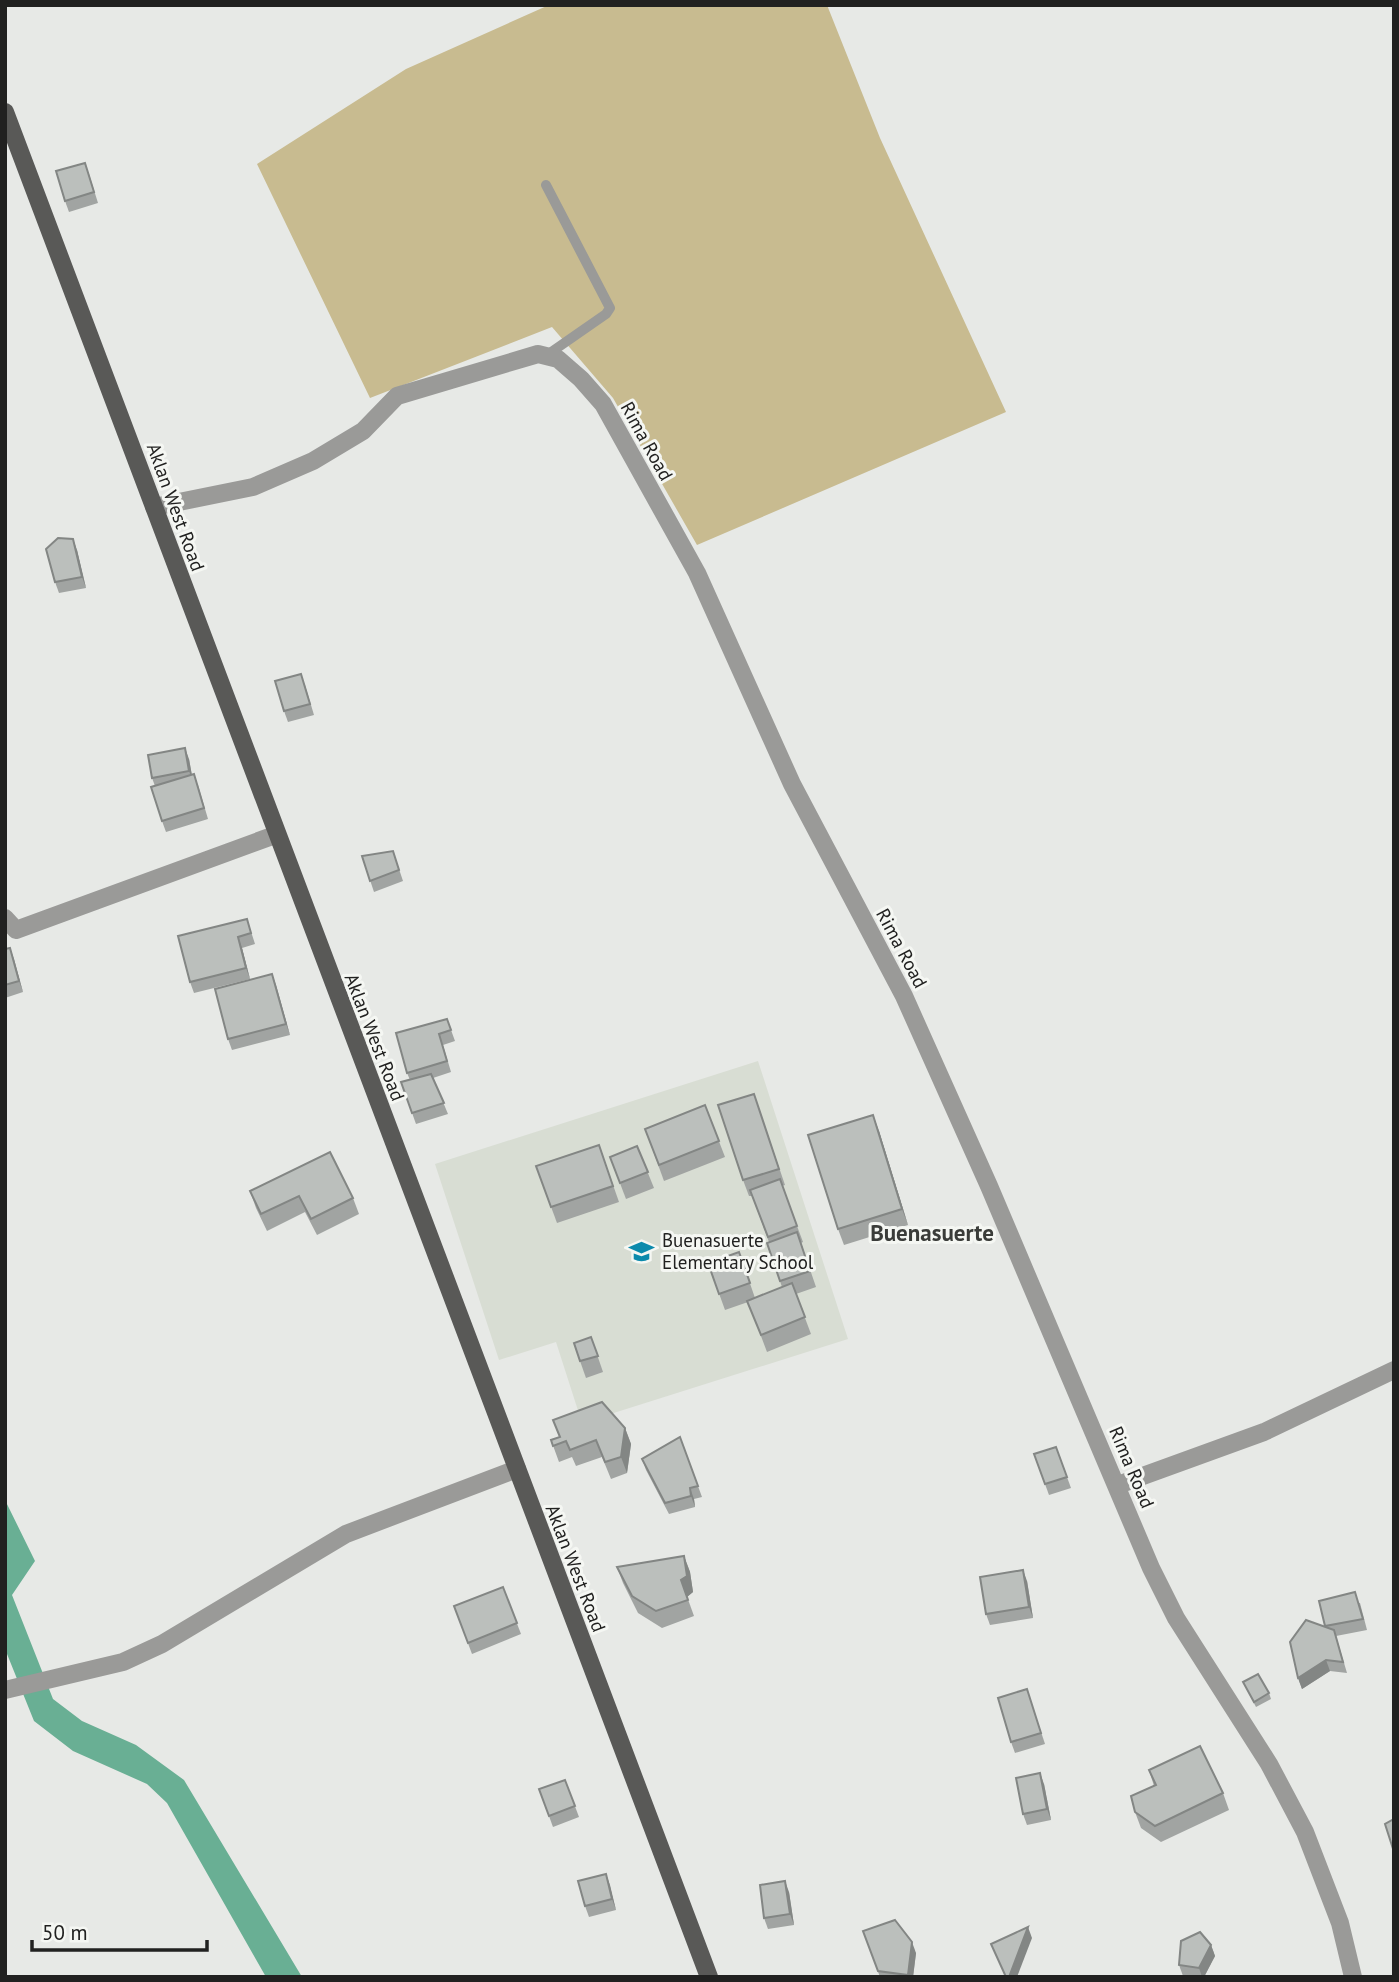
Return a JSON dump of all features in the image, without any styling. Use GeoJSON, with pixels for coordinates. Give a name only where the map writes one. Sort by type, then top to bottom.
{"type":"FeatureCollection","features":[{"type":"Feature","properties":{"kind":"main road","name":"Aklan West Road"},"geometry":{"type":"LineString","coordinates":[[5,112],[275,835],[709,1977]]}},
{"type":"Feature","properties":{"kind":"street"},"geometry":{"type":"LineString","coordinates":[[154,507],[253,487],[313,461],[363,431],[397,396],[538,354],[547,355]]}},
{"type":"Feature","properties":{"kind":"street","name":"Rima Road"},"geometry":{"type":"LineString","coordinates":[[547,355],[558,359],[581,379],[603,404],[697,573],[792,784],[904,996],[1118,1485],[1151,1568],[1176,1618],[1269,1763],[1305,1832],[1340,1923],[1353,1977]]}},
{"type":"Feature","properties":{"kind":"street"},"geometry":{"type":"LineString","coordinates":[[5,918],[16,930],[275,835]]}},
{"type":"Feature","properties":{"kind":"street"},"geometry":{"type":"LineString","coordinates":[[1118,1485],[1264,1432],[1394,1370]]}},
{"type":"Feature","properties":{"kind":"street"},"geometry":{"type":"LineString","coordinates":[[5,1690],[123,1662],[162,1644],[346,1534],[517,1469]]}},
{"type":"Feature","properties":{"kind":"lane"},"geometry":{"type":"LineString","coordinates":[[546,185],[610,308],[606,314],[547,355]]}},
{"type":"Feature","properties":{"kind":"shaded area"},"geometry":{"type":"Polygon","coordinates":[[[549,5],[827,5],[880,138],[1006,412],[697,545],[613,398],[552,327],[370,398],[257,164],[406,69],[549,5]]]}},
{"type":"Feature","properties":{"kind":"shaded area","name":"Buenasuerte Elementary School"},"geometry":{"type":"Polygon","coordinates":[[[758,1061],[848,1339],[582,1423],[556,1342],[499,1360],[435,1164],[758,1061]]]}},
{"type":"Feature","properties":{"kind":"shaded area"},"geometry":{"type":"Polygon","coordinates":[[[5,1500],[35,1561],[12,1595],[53,1699],[82,1721],[136,1745],[184,1780],[302,1977],[266,1977],[167,1803],[147,1784],[73,1751],[34,1721],[5,1649],[5,1500]]]}},
{"type":"Feature","properties":{"kind":"building"},"geometry":{"type":"Polygon","coordinates":[[[85,163],[94,192],[65,201],[56,171],[85,163]]]}},
{"type":"Feature","properties":{"kind":"building"},"geometry":{"type":"Polygon","coordinates":[[[58,538],[73,539],[82,577],[55,582],[46,549],[58,538]]]}},
{"type":"Feature","properties":{"kind":"building"},"geometry":{"type":"Polygon","coordinates":[[[301,674],[310,704],[284,711],[275,681],[301,674]]]}},
{"type":"Feature","properties":{"kind":"building"},"geometry":{"type":"Polygon","coordinates":[[[185,748],[189,771],[152,778],[148,755],[185,748]]]}},
{"type":"Feature","properties":{"kind":"building"},"geometry":{"type":"Polygon","coordinates":[[[194,774],[204,808],[162,821],[151,787],[194,774]]]}},
{"type":"Feature","properties":{"kind":"building"},"geometry":{"type":"Polygon","coordinates":[[[393,851],[399,870],[370,881],[362,856],[393,851]]]}},
{"type":"Feature","properties":{"kind":"building"},"geometry":{"type":"Polygon","coordinates":[[[247,919],[251,933],[238,937],[246,968],[190,982],[178,936],[247,919]]]}},
{"type":"Feature","properties":{"kind":"building"},"geometry":{"type":"Polygon","coordinates":[[[10,948],[19,981],[5,985],[5,949],[10,948]]]}},
{"type":"Feature","properties":{"kind":"building"},"geometry":{"type":"Polygon","coordinates":[[[272,974],[286,1024],[228,1039],[215,989],[272,974]]]}},
{"type":"Feature","properties":{"kind":"building"},"geometry":{"type":"Polygon","coordinates":[[[447,1019],[451,1030],[439,1034],[447,1061],[407,1073],[396,1033],[447,1019]]]}},
{"type":"Feature","properties":{"kind":"building"},"geometry":{"type":"Polygon","coordinates":[[[431,1074],[444,1103],[412,1113],[401,1082],[431,1074]]]}},
{"type":"Feature","properties":{"kind":"building"},"geometry":{"type":"Polygon","coordinates":[[[754,1094],[779,1169],[743,1180],[718,1105],[754,1094]]]}},
{"type":"Feature","properties":{"kind":"building"},"geometry":{"type":"Polygon","coordinates":[[[705,1105],[719,1141],[659,1165],[645,1129],[705,1105]]]}},
{"type":"Feature","properties":{"kind":"building"},"geometry":{"type":"Polygon","coordinates":[[[873,1115],[902,1209],[838,1229],[808,1135],[873,1115]]]}},
{"type":"Feature","properties":{"kind":"building"},"geometry":{"type":"Polygon","coordinates":[[[599,1145],[613,1186],[551,1207],[536,1166],[599,1145]]]}},
{"type":"Feature","properties":{"kind":"building"},"geometry":{"type":"Polygon","coordinates":[[[637,1146],[648,1172],[620,1183],[610,1157],[637,1146]]]}},
{"type":"Feature","properties":{"kind":"building"},"geometry":{"type":"Polygon","coordinates":[[[330,1152],[353,1198],[311,1219],[299,1196],[261,1214],[250,1191],[330,1152]]]}},
{"type":"Feature","properties":{"kind":"building"},"geometry":{"type":"Polygon","coordinates":[[[780,1179],[797,1226],[768,1237],[750,1190],[780,1179]]]}},
{"type":"Feature","properties":{"kind":"building"},"geometry":{"type":"Polygon","coordinates":[[[797,1232],[810,1271],[780,1281],[767,1243],[797,1232]]]}},
{"type":"Feature","properties":{"kind":"building"},"geometry":{"type":"Polygon","coordinates":[[[739,1252],[750,1283],[719,1294],[708,1263],[739,1252]]]}},
{"type":"Feature","properties":{"kind":"building"},"geometry":{"type":"Polygon","coordinates":[[[792,1283],[805,1317],[761,1335],[747,1301],[792,1283]]]}},
{"type":"Feature","properties":{"kind":"building"},"geometry":{"type":"Polygon","coordinates":[[[591,1337],[598,1356],[580,1361],[574,1343],[591,1337]]]}},
{"type":"Feature","properties":{"kind":"building"},"geometry":{"type":"Polygon","coordinates":[[[602,1402],[625,1428],[621,1457],[605,1462],[596,1440],[570,1450],[566,1441],[553,1446],[551,1440],[560,1437],[553,1420],[602,1402]]]}},
{"type":"Feature","properties":{"kind":"building"},"geometry":{"type":"Polygon","coordinates":[[[680,1437],[698,1486],[690,1488],[691,1496],[665,1503],[642,1459],[680,1437]]]}},
{"type":"Feature","properties":{"kind":"building"},"geometry":{"type":"Polygon","coordinates":[[[1056,1447],[1067,1477],[1045,1484],[1034,1454],[1056,1447]]]}},
{"type":"Feature","properties":{"kind":"building"},"geometry":{"type":"Polygon","coordinates":[[[684,1556],[687,1576],[681,1580],[688,1600],[656,1611],[632,1596],[617,1567],[684,1556]]]}},
{"type":"Feature","properties":{"kind":"building"},"geometry":{"type":"Polygon","coordinates":[[[1023,1570],[1029,1607],[986,1614],[980,1577],[1023,1570]]]}},
{"type":"Feature","properties":{"kind":"building"},"geometry":{"type":"Polygon","coordinates":[[[503,1587],[517,1623],[468,1643],[454,1606],[503,1587]]]}},
{"type":"Feature","properties":{"kind":"building"},"geometry":{"type":"Polygon","coordinates":[[[1355,1592],[1363,1619],[1325,1626],[1319,1601],[1355,1592]]]}},
{"type":"Feature","properties":{"kind":"building"},"geometry":{"type":"Polygon","coordinates":[[[1306,1620],[1334,1630],[1343,1662],[1326,1660],[1298,1678],[1290,1642],[1306,1620]]]}},
{"type":"Feature","properties":{"kind":"building"},"geometry":{"type":"Polygon","coordinates":[[[1258,1674],[1269,1693],[1254,1702],[1243,1682],[1258,1674]]]}},
{"type":"Feature","properties":{"kind":"building"},"geometry":{"type":"Polygon","coordinates":[[[1027,1689],[1041,1733],[1011,1742],[998,1698],[1027,1689]]]}},
{"type":"Feature","properties":{"kind":"building"},"geometry":{"type":"Polygon","coordinates":[[[1200,1746],[1223,1793],[1155,1826],[1135,1812],[1131,1796],[1156,1785],[1149,1770],[1200,1746]]]}},
{"type":"Feature","properties":{"kind":"building"},"geometry":{"type":"Polygon","coordinates":[[[1040,1773],[1047,1809],[1023,1814],[1016,1778],[1040,1773]]]}},
{"type":"Feature","properties":{"kind":"building"},"geometry":{"type":"Polygon","coordinates":[[[565,1780],[575,1806],[549,1816],[539,1789],[565,1780]]]}},
{"type":"Feature","properties":{"kind":"building"},"geometry":{"type":"Polygon","coordinates":[[[1394,1819],[1394,1852],[1385,1824],[1394,1819]]]}},
{"type":"Feature","properties":{"kind":"building"},"geometry":{"type":"Polygon","coordinates":[[[606,1874],[612,1899],[585,1906],[578,1881],[606,1874]]]}},
{"type":"Feature","properties":{"kind":"building"},"geometry":{"type":"Polygon","coordinates":[[[785,1881],[790,1914],[764,1918],[760,1885],[785,1881]]]}},
{"type":"Feature","properties":{"kind":"building"},"geometry":{"type":"Polygon","coordinates":[[[895,1920],[912,1942],[908,1975],[878,1971],[863,1931],[895,1920]]]}},
{"type":"Feature","properties":{"kind":"building"},"geometry":{"type":"Polygon","coordinates":[[[1028,1927],[1009,1977],[1006,1977],[991,1944],[1028,1927]]]}},
{"type":"Feature","properties":{"kind":"building"},"geometry":{"type":"Polygon","coordinates":[[[1200,1932],[1211,1945],[1199,1968],[1179,1965],[1181,1941],[1200,1932]]]}},
{"type":"Feature","properties":{"kind":"place","name":"Buenasuerte Elementary School"},"geometry":{"type":"Point","coordinates":[642,1251]}},
{"type":"Feature","properties":{"kind":"district","name":"Buenasuerte"},"geometry":{"type":"Point","coordinates":[932,1233]}}]}
